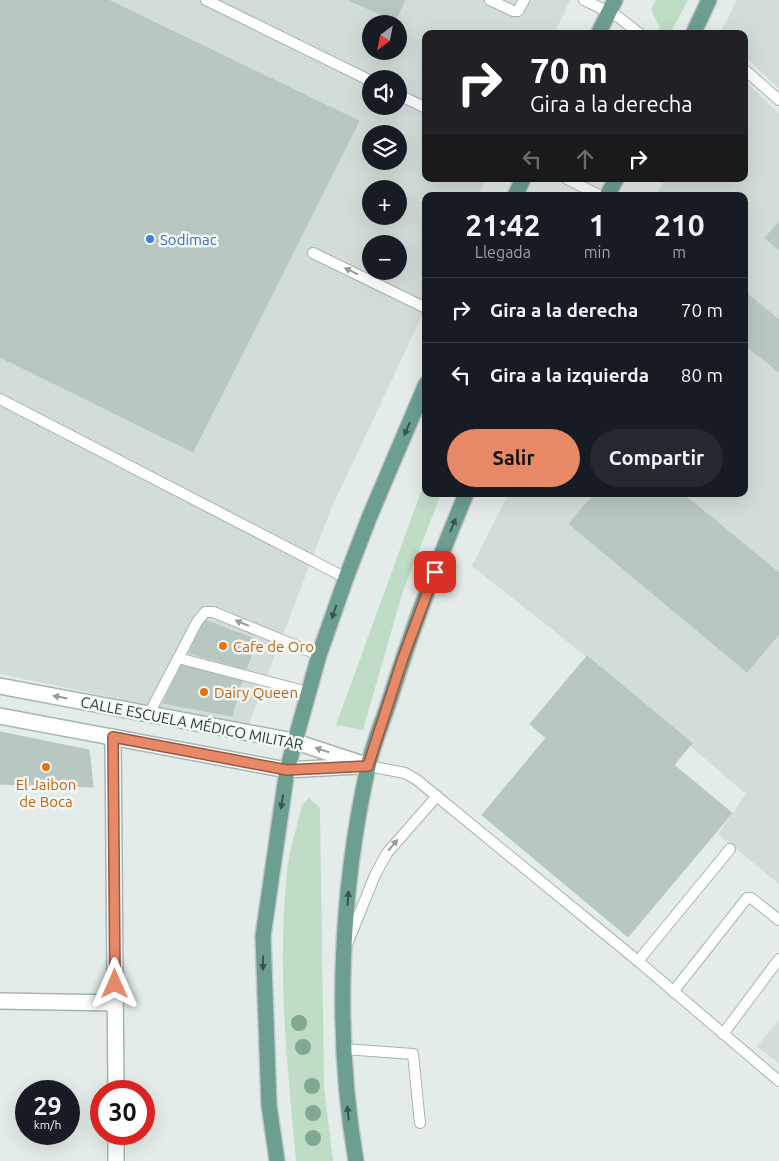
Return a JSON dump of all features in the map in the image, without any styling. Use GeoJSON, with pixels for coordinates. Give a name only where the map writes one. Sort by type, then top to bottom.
{"type":"FeatureCollection","features":[{"type":"Feature","properties":{"kind":"main road"},"geometry":{"type":"LineString","coordinates":[[695,30],[709,0]]}},
{"type":"Feature","properties":{"kind":"main road"},"geometry":{"type":"LineString","coordinates":[[600,30],[612,6]]}},
{"type":"Feature","properties":{"kind":"main road"},"geometry":{"type":"LineString","coordinates":[[277,1161],[269,1105],[263,936],[287,770],[293,741],[319,655],[346,578],[369,518],[422,393]]}},
{"type":"Feature","properties":{"kind":"main road"},"geometry":{"type":"LineString","coordinates":[[356,1161],[348,1116],[344,1049],[344,952],[350,862],[368,766],[403,658],[465,497]]}},
{"type":"Feature","properties":{"kind":"street","name":"CALLE ESCUELA MÉDICO MILITAR"},"geometry":{"type":"LineString","coordinates":[[0,686],[293,741],[368,766]]}},
{"type":"Feature","properties":{"kind":"street","name":"CALLE ESCUELA MÉDICO MILITAR"},"geometry":{"type":"LineString","coordinates":[[0,716],[287,770],[368,766]]}},
{"type":"Feature","properties":{"kind":"street"},"geometry":{"type":"LineString","coordinates":[[113,737],[116,1080]]}},
{"type":"Feature","properties":{"kind":"street"},"geometry":{"type":"LineString","coordinates":[[0,1001],[115,1003]]}},
{"type":"Feature","properties":{"kind":"street"},"geometry":{"type":"LineString","coordinates":[[116,1145],[116,1161]]}},
{"type":"Feature","properties":{"kind":"lane"},"geometry":{"type":"LineString","coordinates":[[206,0],[362,77]]}},
{"type":"Feature","properties":{"kind":"lane"},"geometry":{"type":"LineString","coordinates":[[490,0],[513,11],[518,11],[524,0]]}},
{"type":"Feature","properties":{"kind":"lane"},"geometry":{"type":"LineString","coordinates":[[584,0],[612,6],[617,16],[635,30]]}},
{"type":"Feature","properties":{"kind":"lane"},"geometry":{"type":"LineString","coordinates":[[748,73],[779,100]]}},
{"type":"Feature","properties":{"kind":"lane"},"geometry":{"type":"LineString","coordinates":[[407,99],[422,106]]}},
{"type":"Feature","properties":{"kind":"lane"},"geometry":{"type":"LineString","coordinates":[[573,182],[593,192]]}},
{"type":"Feature","properties":{"kind":"lane"},"geometry":{"type":"LineString","coordinates":[[313,253],[422,306]]}},
{"type":"Feature","properties":{"kind":"lane"},"geometry":{"type":"LineString","coordinates":[[0,399],[346,578]]}},
{"type":"Feature","properties":{"kind":"lane"},"geometry":{"type":"LineString","coordinates":[[150,714],[197,622],[206,612],[213,612],[319,655]]}},
{"type":"Feature","properties":{"kind":"lane"},"geometry":{"type":"LineString","coordinates":[[178,658],[308,692]]}},
{"type":"Feature","properties":{"kind":"lane"},"geometry":{"type":"LineString","coordinates":[[368,766],[405,773],[437,796],[638,961],[779,1081]]}},
{"type":"Feature","properties":{"kind":"lane"},"geometry":{"type":"LineString","coordinates":[[344,952],[375,875],[387,853],[437,796]]}},
{"type":"Feature","properties":{"kind":"lane"},"geometry":{"type":"LineString","coordinates":[[638,961],[730,849]]}},
{"type":"Feature","properties":{"kind":"lane"},"geometry":{"type":"LineString","coordinates":[[673,992],[748,898],[751,898],[779,920]]}},
{"type":"Feature","properties":{"kind":"lane"},"geometry":{"type":"LineString","coordinates":[[723,1034],[779,959]]}},
{"type":"Feature","properties":{"kind":"lane"},"geometry":{"type":"LineString","coordinates":[[344,1049],[413,1054],[420,1123]]}},
{"type":"Feature","properties":{"kind":"shaded area"},"geometry":{"type":"Polygon","coordinates":[[[0,0],[570,0],[556,30],[422,30],[422,182],[485,182],[480,192],[422,192],[422,316],[331,509],[248,726],[0,674],[0,0]]]}},
{"type":"Feature","properties":{"kind":"shaded area"},"geometry":{"type":"Polygon","coordinates":[[[737,0],[779,0],[779,89],[748,59],[748,30],[722,30],[737,0]]]}},
{"type":"Feature","properties":{"kind":"shaded area"},"geometry":{"type":"Polygon","coordinates":[[[748,83],[779,114],[779,884],[718,834],[746,794],[588,658],[472,566],[506,497],[748,497],[748,192],[658,192],[663,182],[748,182],[748,83]]]}},
{"type":"Feature","properties":{"kind":"shaded area"},"geometry":{"type":"Polygon","coordinates":[[[779,1020],[779,1064],[757,1046],[779,1020]]]}},
{"type":"Feature","properties":{"kind":"green space"},"geometry":{"type":"Polygon","coordinates":[[[656,0],[688,0],[672,30],[658,30],[659,26],[651,10],[656,0]]]}},
{"type":"Feature","properties":{"kind":"green space"},"geometry":{"type":"Polygon","coordinates":[[[422,489],[422,497],[440,497],[402,594],[363,730],[336,725],[422,489]]]}},
{"type":"Feature","properties":{"kind":"green space"},"geometry":{"type":"Polygon","coordinates":[[[309,798],[320,808],[324,1087],[333,1161],[296,1161],[284,1017],[283,944],[287,872],[291,847],[302,805],[309,798]]]}},
{"type":"Feature","properties":{"kind":"building","name":"Sodimac"},"geometry":{"type":"Polygon","coordinates":[[[0,0],[108,0],[359,121],[193,452],[0,357],[0,0]]]}},
{"type":"Feature","properties":{"kind":"building"},"geometry":{"type":"Polygon","coordinates":[[[349,0],[405,0],[398,15],[382,15],[349,0]]]}},
{"type":"Feature","properties":{"kind":"building"},"geometry":{"type":"Polygon","coordinates":[[[779,222],[779,250],[765,238],[779,222]]]}},
{"type":"Feature","properties":{"kind":"building"},"geometry":{"type":"Polygon","coordinates":[[[748,294],[779,320],[779,372],[748,347],[748,294]]]}},
{"type":"Feature","properties":{"kind":"building"},"geometry":{"type":"Polygon","coordinates":[[[592,497],[687,497],[779,573],[779,634],[747,672],[569,524],[592,497]]]}},
{"type":"Feature","properties":{"kind":"building","name":"Cafe de Oro"},"geometry":{"type":"Polygon","coordinates":[[[204,620],[257,640],[246,669],[189,653],[204,620]]]}},
{"type":"Feature","properties":{"kind":"building"},"geometry":{"type":"Polygon","coordinates":[[[587,656],[692,743],[674,765],[732,813],[628,937],[482,815],[546,738],[530,724],[587,656]]]}},
{"type":"Feature","properties":{"kind":"building","name":"Dairy Queen"},"geometry":{"type":"Polygon","coordinates":[[[182,664],[242,680],[232,716],[163,703],[182,664]]]}},
{"type":"Feature","properties":{"kind":"building","name":"El Jaibon de Boca"},"geometry":{"type":"Polygon","coordinates":[[[0,732],[89,750],[93,787],[0,784],[0,732]]]}},
{"type":"Feature","properties":{"kind":"place","name":"Sodimac"},"geometry":{"type":"Point","coordinates":[150,239]}},
{"type":"Feature","properties":{"kind":"place","name":"Cafe de Oro"},"geometry":{"type":"Point","coordinates":[223,646]}},
{"type":"Feature","properties":{"kind":"place","name":"Dairy Queen"},"geometry":{"type":"Point","coordinates":[204,692]}},
{"type":"Feature","properties":{"kind":"place","name":"El Jaibon de Boca"},"geometry":{"type":"Point","coordinates":[46,767]}},
{"type":"Feature","properties":{"kind":"route"},"geometry":{"type":"LineString","coordinates":[[115,984],[113,737],[287,770],[368,766],[403,658],[435,572]]}}]}
